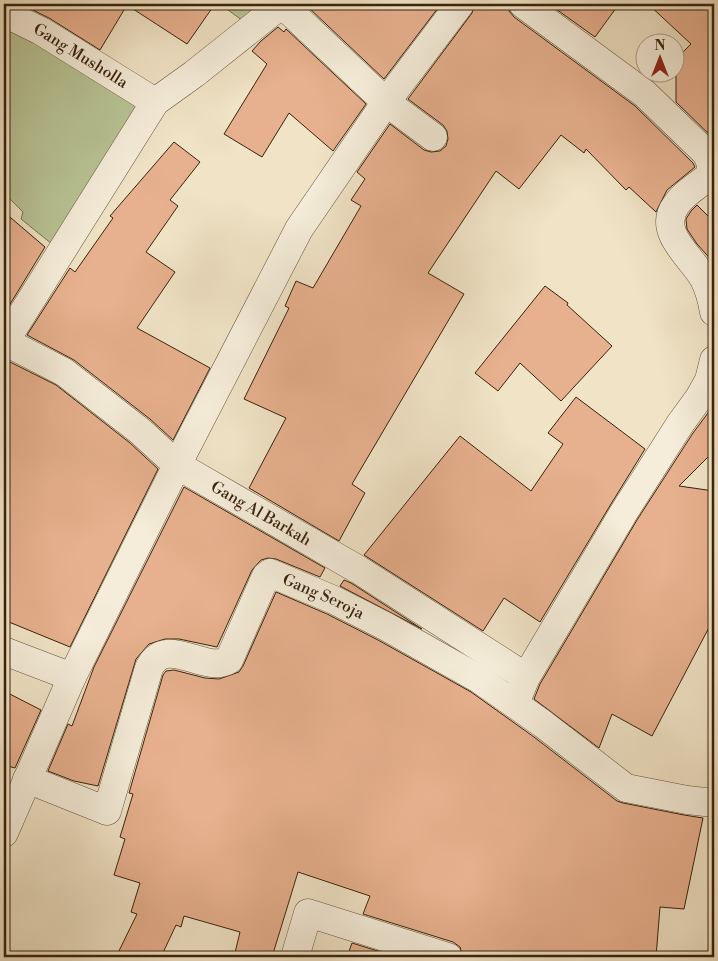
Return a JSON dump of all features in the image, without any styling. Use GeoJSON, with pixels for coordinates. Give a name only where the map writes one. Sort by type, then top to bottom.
{"type":"FeatureCollection","features":[{"type":"Feature","properties":{"kind":"street"},"geometry":{"type":"LineString","coordinates":[[4,342],[154,102],[194,74],[282,4],[386,102],[433,137]]}},
{"type":"Feature","properties":{"kind":"street"},"geometry":{"type":"LineString","coordinates":[[4,833],[72,677],[177,465],[298,229],[386,102],[460,4]]}},
{"type":"Feature","properties":{"kind":"street"},"geometry":{"type":"LineString","coordinates":[[523,4],[645,94],[706,153],[711,165],[711,172],[708,177],[676,204],[671,214],[671,225],[672,234],[677,243],[704,279],[710,292],[714,312]]}},
{"type":"Feature","properties":{"kind":"street","name":"Gang Musholla"},"geometry":{"type":"LineString","coordinates":[[4,13],[41,31],[154,102]]}},
{"type":"Feature","properties":{"kind":"street","name":"Gang Al Barkah"},"geometry":{"type":"LineString","coordinates":[[4,342],[64,372],[140,431],[177,465],[359,570],[526,677]]}},
{"type":"Feature","properties":{"kind":"street"},"geometry":{"type":"LineString","coordinates":[[514,704],[526,677],[624,512],[680,424],[699,398],[709,380],[714,360]]}},
{"type":"Feature","properties":{"kind":"street","name":"Gang Seroja"},"geometry":{"type":"LineString","coordinates":[[28,779],[107,810],[149,668],[153,661],[158,656],[167,653],[219,664],[229,660],[266,576],[270,573],[334,600],[480,679],[543,724],[626,788],[687,800],[714,803]]}},
{"type":"Feature","properties":{"kind":"street"},"geometry":{"type":"LineString","coordinates":[[4,651],[72,677]]}},
{"type":"Feature","properties":{"kind":"street"},"geometry":{"type":"LineString","coordinates":[[295,957],[308,913],[448,957]]}},
{"type":"Feature","properties":{"kind":"green space"},"geometry":{"type":"Polygon","coordinates":[[[220,4],[270,4],[247,24],[220,4]]]}},
{"type":"Feature","properties":{"kind":"green space"},"geometry":{"type":"Polygon","coordinates":[[[12,26],[147,104],[57,248],[21,219],[23,212],[4,193],[4,43],[12,26]]]}},
{"type":"Feature","properties":{"kind":"building"},"geometry":{"type":"Polygon","coordinates":[[[21,4],[215,4],[187,44],[127,5],[100,50],[49,18],[21,4]]]}},
{"type":"Feature","properties":{"kind":"building"},"geometry":{"type":"Polygon","coordinates":[[[310,4],[441,4],[384,79],[307,6],[310,4]]]}},
{"type":"Feature","properties":{"kind":"building"},"geometry":{"type":"Polygon","coordinates":[[[475,4],[508,4],[509,11],[514,17],[635,106],[695,167],[667,190],[656,212],[629,187],[626,190],[586,149],[584,153],[561,135],[519,189],[496,171],[428,273],[464,294],[352,484],[365,493],[339,541],[249,488],[286,418],[244,399],[289,308],[285,306],[296,281],[313,288],[361,206],[351,200],[365,179],[357,172],[390,124],[424,150],[431,152],[440,151],[446,146],[448,139],[447,131],[443,125],[408,99],[472,13],[475,4]]]}},
{"type":"Feature","properties":{"kind":"building"},"geometry":{"type":"Polygon","coordinates":[[[549,4],[619,4],[595,37],[549,4]]]}},
{"type":"Feature","properties":{"kind":"building"},"geometry":{"type":"Polygon","coordinates":[[[648,4],[714,4],[714,139],[676,102],[676,82],[686,82],[686,49],[691,44],[686,39],[686,32],[678,32],[648,4]]]}},
{"type":"Feature","properties":{"kind":"building"},"geometry":{"type":"Polygon","coordinates":[[[278,27],[284,32],[286,29],[366,104],[333,151],[289,113],[262,157],[224,134],[267,64],[252,51],[278,27]]]}},
{"type":"Feature","properties":{"kind":"building"},"geometry":{"type":"Polygon","coordinates":[[[174,142],[200,162],[170,200],[178,206],[146,252],[175,272],[137,328],[210,368],[173,440],[150,419],[74,360],[27,335],[70,268],[75,272],[113,218],[110,216],[174,142]]]}},
{"type":"Feature","properties":{"kind":"building"},"geometry":{"type":"Polygon","coordinates":[[[697,205],[714,222],[714,263],[687,229],[686,219],[697,205]]]}},
{"type":"Feature","properties":{"kind":"building"},"geometry":{"type":"Polygon","coordinates":[[[4,212],[45,247],[4,314],[4,212]]]}},
{"type":"Feature","properties":{"kind":"building"},"geometry":{"type":"Polygon","coordinates":[[[545,286],[568,303],[567,305],[612,346],[561,401],[520,363],[498,391],[475,373],[545,286]]]}},
{"type":"Feature","properties":{"kind":"building"},"geometry":{"type":"Polygon","coordinates":[[[4,359],[56,385],[130,443],[158,469],[70,647],[4,620],[4,359]]]}},
{"type":"Feature","properties":{"kind":"building"},"geometry":{"type":"Polygon","coordinates":[[[576,397],[645,449],[540,622],[504,598],[483,631],[364,555],[460,436],[531,491],[563,444],[548,433],[576,397]]]}},
{"type":"Feature","properties":{"kind":"building"},"geometry":{"type":"Polygon","coordinates":[[[714,405],[714,451],[679,486],[714,491],[714,618],[652,736],[612,714],[599,748],[534,699],[540,684],[637,520],[693,433],[714,405]]]}},
{"type":"Feature","properties":{"kind":"building"},"geometry":{"type":"Polygon","coordinates":[[[184,487],[325,568],[320,577],[276,559],[268,558],[261,560],[252,570],[217,647],[179,639],[165,639],[149,644],[136,659],[98,786],[74,781],[48,771],[68,724],[72,726],[94,667],[184,487]]]}},
{"type":"Feature","properties":{"kind":"building"},"geometry":{"type":"Polygon","coordinates":[[[344,580],[351,583],[422,629],[340,586],[344,580]]]}},
{"type":"Feature","properties":{"kind":"building"},"geometry":{"type":"Polygon","coordinates":[[[276,592],[327,614],[378,640],[471,692],[534,737],[617,801],[703,818],[684,909],[660,907],[656,957],[463,957],[460,947],[453,942],[363,914],[370,896],[298,872],[272,957],[234,957],[240,932],[184,916],[181,927],[176,925],[161,957],[116,957],[137,914],[131,912],[140,883],[114,875],[125,839],[120,837],[133,794],[129,793],[163,675],[166,671],[174,670],[205,678],[219,679],[239,672],[276,592]]]}},
{"type":"Feature","properties":{"kind":"building"},"geometry":{"type":"Polygon","coordinates":[[[4,691],[41,710],[15,768],[4,765],[4,691]]]}},
{"type":"Feature","properties":{"kind":"building"},"geometry":{"type":"Polygon","coordinates":[[[352,943],[397,957],[347,957],[352,943]]]}}]}
